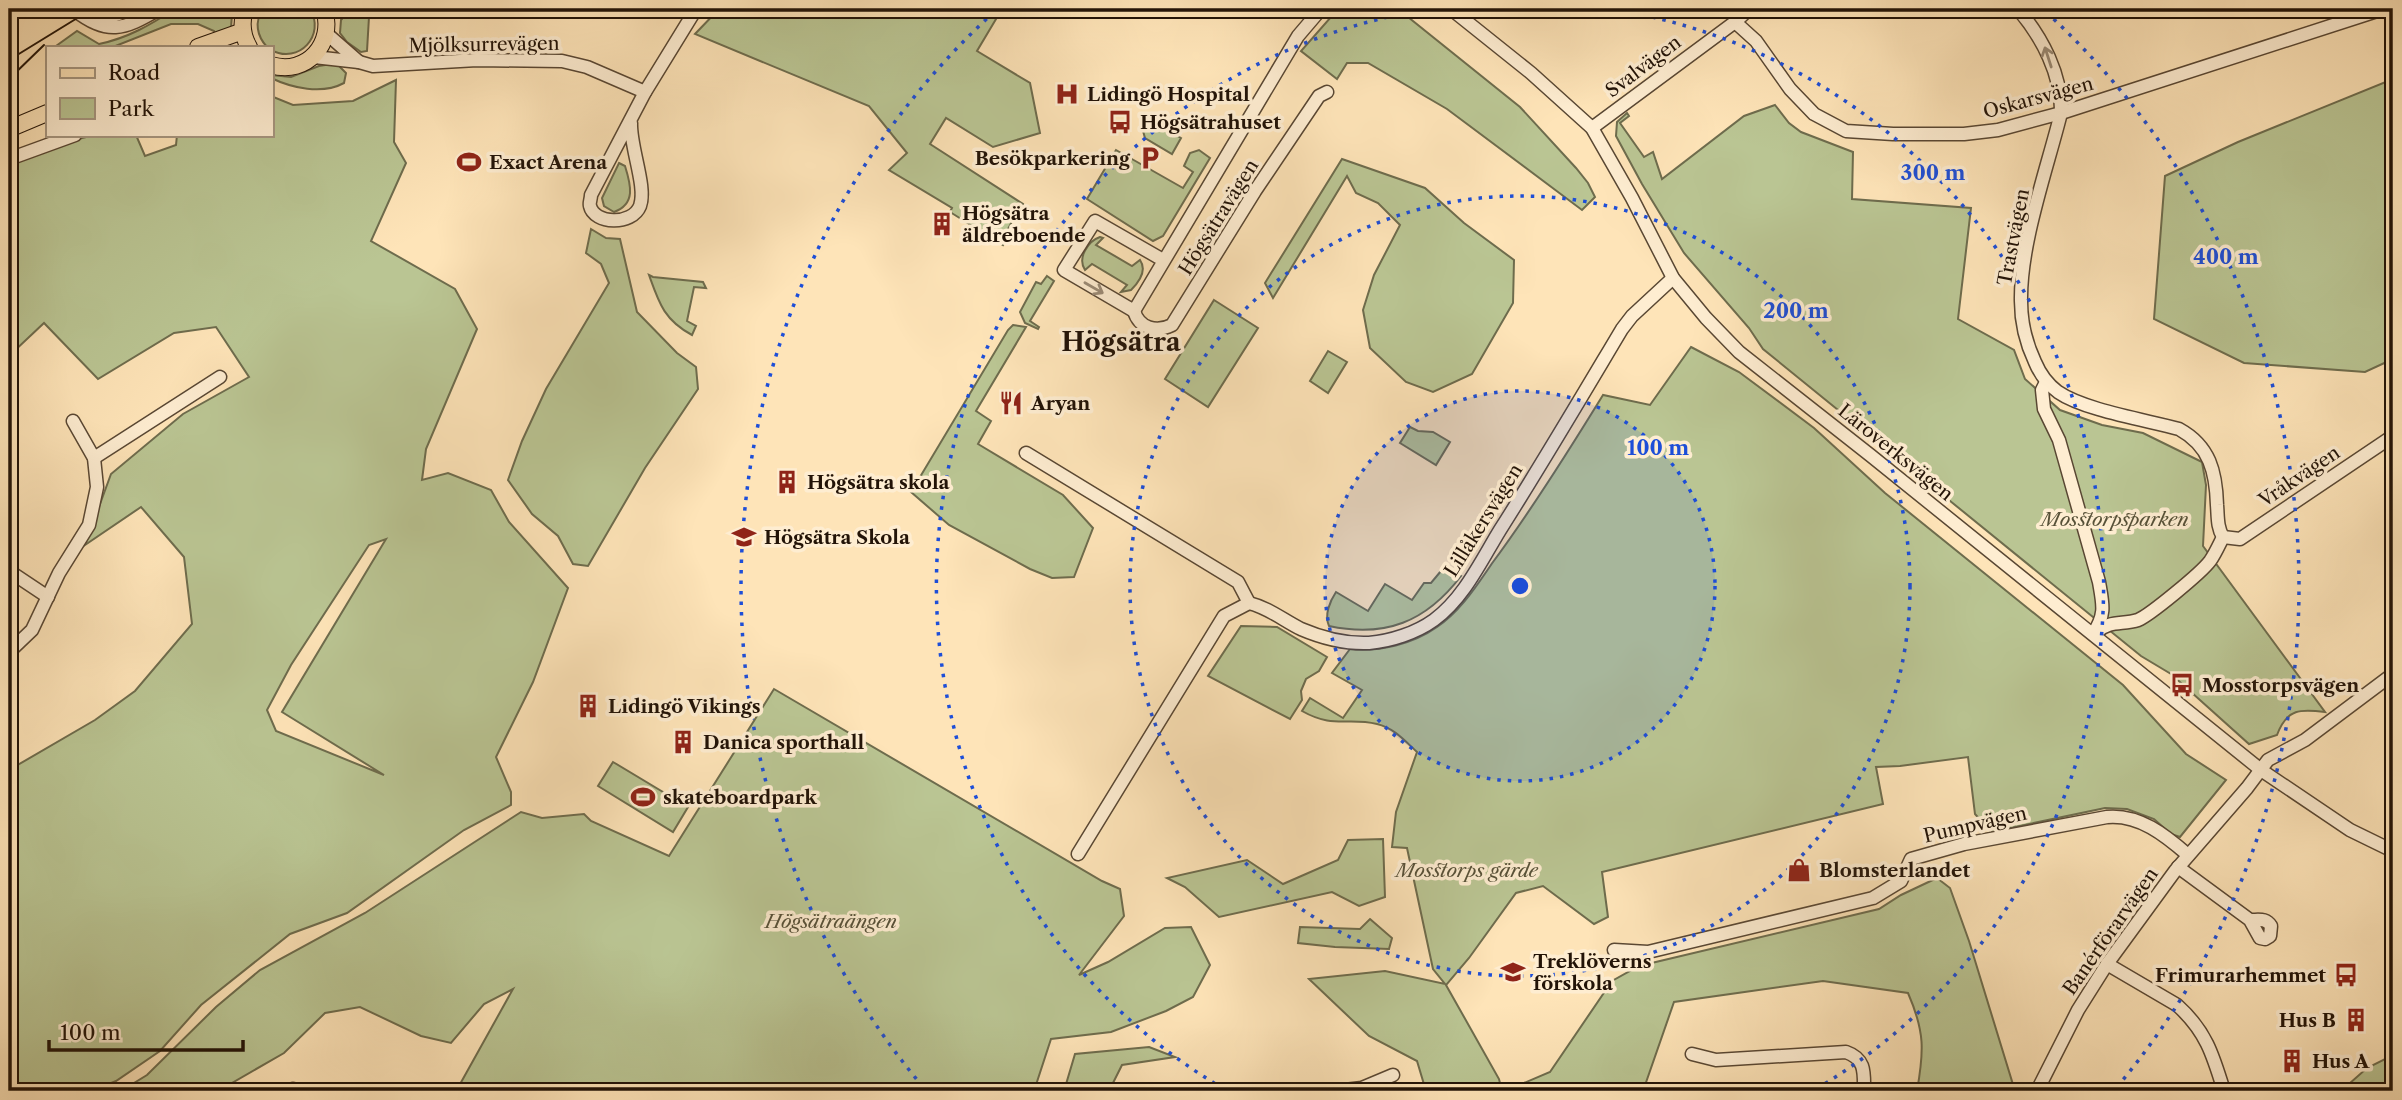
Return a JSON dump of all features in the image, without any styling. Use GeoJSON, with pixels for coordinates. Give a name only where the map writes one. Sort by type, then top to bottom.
{"type":"FeatureCollection","features":[{"type":"Feature","properties":{"kind":"main road"},"geometry":{"type":"LineString","coordinates":[[324,9],[327,30]]}},
{"type":"Feature","properties":{"kind":"main road"},"geometry":{"type":"LineString","coordinates":[[273,65],[289,68],[314,57],[323,46],[327,30],[339,9]]}},
{"type":"Feature","properties":{"kind":"main road"},"geometry":{"type":"LineString","coordinates":[[244,10],[243,31],[248,46]]}},
{"type":"Feature","properties":{"kind":"main road"},"geometry":{"type":"LineString","coordinates":[[201,46],[243,31]]}},
{"type":"Feature","properties":{"kind":"main road"},"geometry":{"type":"LineString","coordinates":[[9,130],[46,113]]}},
{"type":"Feature","properties":{"kind":"street"},"geometry":{"type":"LineString","coordinates":[[73,9],[104,27],[120,27],[159,9]]}},
{"type":"Feature","properties":{"kind":"street"},"geometry":{"type":"LineString","coordinates":[[95,22],[133,9]]}},
{"type":"Feature","properties":{"kind":"street"},"geometry":{"type":"LineString","coordinates":[[631,123],[641,200],[636,213],[629,218],[612,221],[593,212],[590,207],[591,195],[645,92],[696,9]]}},
{"type":"Feature","properties":{"kind":"street","name":"Högsätravägen"},"geometry":{"type":"LineString","coordinates":[[1134,311],[1298,36],[1321,9]]}},
{"type":"Feature","properties":{"kind":"street","name":"Läroverksvägen"},"geometry":{"type":"LineString","coordinates":[[1451,9],[1531,73],[1592,128],[1633,198],[1674,278],[1706,318],[1739,352],[2261,769],[2350,830],[2393,851]]}},
{"type":"Feature","properties":{"kind":"street","name":"Svalvägen"},"geometry":{"type":"LineString","coordinates":[[1592,128],[1749,9]]}},
{"type":"Feature","properties":{"kind":"street","name":"Trastvägen"},"geometry":{"type":"LineString","coordinates":[[2018,9],[2044,45],[2062,99],[2061,113],[2029,240],[2021,301],[2029,348],[2046,382],[2075,402],[2179,429],[2192,436],[2207,452],[2213,465],[2217,488],[2218,529],[2223,537]]}},
{"type":"Feature","properties":{"kind":"street","name":"Oskarsvägen"},"geometry":{"type":"LineString","coordinates":[[1735,22],[1756,41],[1790,89],[1814,114],[1846,131],[1964,134],[1998,130],[2061,113],[2383,9]]}},
{"type":"Feature","properties":{"kind":"street"},"geometry":{"type":"LineString","coordinates":[[327,30],[359,62]]}},
{"type":"Feature","properties":{"kind":"street","name":"Mjölksurrevägen"},"geometry":{"type":"LineString","coordinates":[[314,57],[373,66],[477,60],[562,61],[587,66],[645,92]]}},
{"type":"Feature","properties":{"kind":"street","name":"Högsätravägen"},"geometry":{"type":"LineString","coordinates":[[1163,260],[1095,221],[1064,270],[1134,311],[1137,320],[1147,328],[1163,330],[1172,325],[1255,191],[1319,96],[1327,92]]}},
{"type":"Feature","properties":{"kind":"street"},"geometry":{"type":"LineString","coordinates":[[9,159],[72,136]]}},
{"type":"Feature","properties":{"kind":"street","name":"Lillåkersvägen"},"geometry":{"type":"LineString","coordinates":[[1026,453],[1238,582],[1249,603],[1266,607],[1300,628],[1342,641],[1368,643],[1391,639],[1434,620],[1454,601],[1622,329],[1632,316],[1674,278]]}},
{"type":"Feature","properties":{"kind":"street"},"geometry":{"type":"LineString","coordinates":[[94,458],[220,377]]}},
{"type":"Feature","properties":{"kind":"street"},"geometry":{"type":"LineString","coordinates":[[2046,382],[2042,390],[2045,408],[2059,440],[2099,582],[2102,619],[2094,634]]}},
{"type":"Feature","properties":{"kind":"street"},"geometry":{"type":"LineString","coordinates":[[9,652],[32,630],[59,573],[89,525],[97,487],[94,458],[74,421]]}},
{"type":"Feature","properties":{"kind":"street","name":"Vråkvägen"},"geometry":{"type":"LineString","coordinates":[[2223,537],[2240,539],[2393,436]]}},
{"type":"Feature","properties":{"kind":"street"},"geometry":{"type":"LineString","coordinates":[[2094,634],[2105,625],[2138,620],[2150,612],[2201,571],[2210,561],[2223,537]]}},
{"type":"Feature","properties":{"kind":"street"},"geometry":{"type":"LineString","coordinates":[[9,571],[48,597]]}},
{"type":"Feature","properties":{"kind":"street"},"geometry":{"type":"LineString","coordinates":[[1078,854],[1224,616],[1249,603]]}},
{"type":"Feature","properties":{"kind":"street"},"geometry":{"type":"LineString","coordinates":[[2261,769],[2268,760],[2305,740],[2393,674]]}},
{"type":"Feature","properties":{"kind":"street","name":"Banérförarvägen"},"geometry":{"type":"LineString","coordinates":[[2037,1091],[2078,1010],[2107,964],[2178,867],[2261,769]]}},
{"type":"Feature","properties":{"kind":"street","name":"Pumpvägen"},"geometry":{"type":"LineString","coordinates":[[1614,950],[1648,951],[1873,898],[1901,881],[1911,859],[1964,844],[2107,817],[2126,816],[2155,830],[2188,855]]}},
{"type":"Feature","properties":{"kind":"street","name":"Banérförarvägen"},"geometry":{"type":"LineString","coordinates":[[2178,867],[2250,920]]}},
{"type":"Feature","properties":{"kind":"street"},"geometry":{"type":"LineString","coordinates":[[2107,964],[2185,1012],[2212,1050],[2224,1091]]}},
{"type":"Feature","properties":{"kind":"street"},"geometry":{"type":"LineString","coordinates":[[1692,1054],[1716,1060],[1846,1052],[1855,1055],[1862,1062],[1864,1091]]}},
{"type":"Feature","properties":{"kind":"street"},"geometry":{"type":"LineString","coordinates":[[1336,1091],[1363,1088],[1392,1075]]}},
{"type":"Feature","properties":{"kind":"green space"},"geometry":{"type":"Polygon","coordinates":[[[175,9],[228,9],[232,14],[231,28],[216,36],[214,31],[198,24],[171,24],[116,46],[56,46],[77,31],[99,44],[120,38],[175,9]]]}},
{"type":"Feature","properties":{"kind":"green space"},"geometry":{"type":"Polygon","coordinates":[[[263,9],[310,9],[315,28],[307,45],[291,54],[281,54],[273,51],[273,46],[266,46],[261,38],[258,19],[263,9]]]}},
{"type":"Feature","properties":{"kind":"green space"},"geometry":{"type":"Polygon","coordinates":[[[350,9],[372,9],[367,51],[361,52],[340,33],[341,20],[350,9]]]}},
{"type":"Feature","properties":{"kind":"green space"},"geometry":{"type":"Polygon","coordinates":[[[719,9],[1002,9],[977,51],[1030,83],[1040,133],[993,147],[946,118],[930,144],[1023,204],[1025,209],[1020,218],[1015,216],[1008,229],[1011,232],[1003,245],[950,212],[952,208],[889,170],[907,153],[869,106],[695,34],[719,9]]]}},
{"type":"Feature","properties":{"kind":"green space"},"geometry":{"type":"Polygon","coordinates":[[[1338,9],[1398,9],[1520,107],[1576,168],[1595,197],[1582,210],[1447,109],[1368,63],[1347,63],[1337,79],[1301,51],[1338,9]]]}},
{"type":"Feature","properties":{"kind":"green space"},"geometry":{"type":"Polygon","coordinates":[[[319,66],[339,66],[346,73],[344,83],[326,89],[307,89],[273,79],[273,75],[291,77],[319,66]]]}},
{"type":"Feature","properties":{"kind":"green space"},"geometry":{"type":"Polygon","coordinates":[[[2393,79],[2393,359],[2365,372],[2244,363],[2154,319],[2165,176],[2238,142],[2393,79]]]}},
{"type":"Feature","properties":{"kind":"green space"},"geometry":{"type":"Polygon","coordinates":[[[396,80],[394,142],[406,163],[371,241],[455,289],[477,329],[426,449],[422,480],[448,473],[491,490],[509,522],[568,588],[533,682],[496,757],[511,792],[511,805],[464,830],[347,913],[290,934],[201,1005],[160,1051],[116,1081],[92,1091],[9,1091],[9,770],[95,720],[135,691],[192,624],[184,557],[141,507],[85,545],[111,474],[183,414],[249,377],[216,327],[174,333],[98,379],[44,323],[9,356],[9,165],[91,136],[136,136],[145,156],[176,145],[177,136],[273,136],[273,97],[293,105],[353,101],[396,80]],[[386,539],[369,545],[291,665],[267,710],[276,731],[384,775],[282,712],[386,539]]]}},
{"type":"Feature","properties":{"kind":"green space","name":"Mosstorpsparken"},"geometry":{"type":"Polygon","coordinates":[[[1775,105],[1789,123],[1801,132],[1853,152],[1852,199],[1971,208],[1958,319],[2014,350],[2025,379],[2060,410],[2102,425],[2143,433],[2202,462],[2206,485],[2203,546],[2325,712],[2296,712],[2285,720],[2277,735],[2249,744],[2171,674],[2141,656],[1763,349],[1749,328],[1684,253],[1616,136],[1617,122],[1627,113],[1629,116],[1620,123],[1644,157],[1653,152],[1662,179],[1744,116],[1775,105]]]}},
{"type":"Feature","properties":{"kind":"green space"},"geometry":{"type":"Polygon","coordinates":[[[1150,120],[1181,138],[1172,154],[1145,138],[1143,131],[1150,120]]]}},
{"type":"Feature","properties":{"kind":"green space"},"geometry":{"type":"Polygon","coordinates":[[[1116,150],[1183,188],[1193,172],[1184,166],[1190,153],[1199,150],[1210,158],[1163,236],[1153,241],[1087,199],[1116,150]]]}},
{"type":"Feature","properties":{"kind":"green space"},"geometry":{"type":"Polygon","coordinates":[[[1342,159],[1425,188],[1464,223],[1514,260],[1513,303],[1472,374],[1433,392],[1406,382],[1370,348],[1363,310],[1374,275],[1400,225],[1378,203],[1356,193],[1347,176],[1273,298],[1265,283],[1342,159]]]}},
{"type":"Feature","properties":{"kind":"green space"},"geometry":{"type":"Polygon","coordinates":[[[619,163],[625,166],[630,193],[626,204],[614,212],[604,206],[602,198],[619,163]]]}},
{"type":"Feature","properties":{"kind":"green space"},"geometry":{"type":"Polygon","coordinates":[[[591,229],[606,238],[620,239],[637,312],[677,353],[696,367],[698,389],[645,468],[588,566],[573,564],[558,536],[532,514],[508,480],[522,441],[546,389],[609,283],[601,264],[586,253],[591,229]]]}},
{"type":"Feature","properties":{"kind":"green space"},"geometry":{"type":"Polygon","coordinates":[[[1103,238],[1096,245],[1132,266],[1140,260],[1142,272],[1131,290],[1121,292],[1127,285],[1092,264],[1085,270],[1082,260],[1085,250],[1091,242],[1103,238]]]}},
{"type":"Feature","properties":{"kind":"green space"},"geometry":{"type":"Polygon","coordinates":[[[649,275],[703,282],[706,288],[694,287],[687,321],[696,326],[692,335],[669,317],[649,275]]]}},
{"type":"Feature","properties":{"kind":"green space"},"geometry":{"type":"Polygon","coordinates":[[[1047,276],[1054,281],[1030,321],[1039,327],[1038,329],[1025,323],[1020,312],[1036,282],[1041,284],[1047,276]]]}},
{"type":"Feature","properties":{"kind":"green space"},"geometry":{"type":"Polygon","coordinates":[[[1214,300],[1258,328],[1208,407],[1165,379],[1214,300]]]}},
{"type":"Feature","properties":{"kind":"green space"},"geometry":{"type":"Polygon","coordinates":[[[1013,325],[1026,327],[976,411],[991,421],[978,444],[1063,495],[1093,528],[1074,577],[1052,578],[1030,569],[949,525],[911,492],[1013,325]]]}},
{"type":"Feature","properties":{"kind":"green space","name":"Mosstorps gärde"},"geometry":{"type":"Polygon","coordinates":[[[1691,347],[1739,372],[1814,428],[1885,493],[2123,685],[2186,754],[2226,780],[2180,837],[2171,834],[2154,819],[2127,809],[2105,808],[1991,832],[1975,814],[1968,757],[1876,767],[1883,804],[1602,872],[1608,917],[1594,924],[1543,886],[1516,893],[1446,985],[1499,1079],[1502,1091],[1426,1091],[1417,1061],[1369,1036],[1309,979],[1385,971],[1445,984],[1433,969],[1407,848],[1392,847],[1396,812],[1417,752],[1399,735],[1383,726],[1366,722],[1323,720],[1302,711],[1310,698],[1343,718],[1362,690],[1332,673],[1350,649],[1396,646],[1428,633],[1446,621],[1468,597],[1522,521],[1603,395],[1650,405],[1691,347]]]}},
{"type":"Feature","properties":{"kind":"green space"},"geometry":{"type":"Polygon","coordinates":[[[1328,351],[1347,362],[1328,393],[1310,381],[1328,351]]]}},
{"type":"Feature","properties":{"kind":"green space"},"geometry":{"type":"Polygon","coordinates":[[[1410,427],[1418,431],[1433,432],[1450,442],[1436,465],[1400,443],[1410,427]]]}},
{"type":"Feature","properties":{"kind":"green space"},"geometry":{"type":"Polygon","coordinates":[[[1449,569],[1461,576],[1448,592],[1419,615],[1403,623],[1368,630],[1329,626],[1327,613],[1336,592],[1368,611],[1385,584],[1412,600],[1424,583],[1431,583],[1441,571],[1449,569]]]}},
{"type":"Feature","properties":{"kind":"green space"},"geometry":{"type":"Polygon","coordinates":[[[1241,626],[1277,627],[1327,657],[1319,671],[1306,679],[1301,691],[1302,700],[1290,719],[1208,676],[1241,626]]]}},
{"type":"Feature","properties":{"kind":"green space","name":"Högsätraängen"},"geometry":{"type":"Polygon","coordinates":[[[774,689],[1120,889],[1124,916],[1079,975],[1108,962],[1165,928],[1191,927],[1210,965],[1193,997],[1166,1011],[1111,1032],[1051,1039],[1034,1091],[466,1091],[459,1086],[513,989],[484,1004],[451,1043],[421,1036],[360,1007],[325,1013],[284,1053],[218,1091],[121,1091],[147,1075],[216,1007],[260,970],[365,913],[521,812],[542,818],[584,814],[591,821],[669,856],[774,689]]]}},
{"type":"Feature","properties":{"kind":"green space","name":"skateboardpark"},"geometry":{"type":"Polygon","coordinates":[[[613,762],[688,807],[673,832],[598,786],[613,762]]]}},
{"type":"Feature","properties":{"kind":"green space"},"geometry":{"type":"Polygon","coordinates":[[[1383,839],[1385,897],[1359,906],[1332,892],[1219,917],[1185,887],[1167,878],[1247,860],[1283,884],[1338,860],[1348,840],[1383,839]]]}},
{"type":"Feature","properties":{"kind":"green space"},"geometry":{"type":"Polygon","coordinates":[[[1937,878],[1950,888],[2015,1091],[1917,1091],[1922,1042],[1918,1019],[1908,993],[1823,981],[1674,1002],[1643,1091],[1505,1091],[1550,1072],[1612,981],[1639,966],[1879,909],[1937,878]]]}},
{"type":"Feature","properties":{"kind":"green space"},"geometry":{"type":"Polygon","coordinates":[[[1370,919],[1392,938],[1389,949],[1298,943],[1300,927],[1360,929],[1370,919]]]}},
{"type":"Feature","properties":{"kind":"green space"},"geometry":{"type":"Polygon","coordinates":[[[1149,1047],[1175,1057],[1122,1065],[1109,1091],[1064,1091],[1075,1054],[1149,1047]]]}},
{"type":"Feature","properties":{"kind":"green space"},"geometry":{"type":"Polygon","coordinates":[[[2393,1055],[2393,1091],[2341,1091],[2367,1068],[2393,1055]]]}},
{"type":"Feature","properties":{"kind":"tram line"},"geometry":{"type":"LineString","coordinates":[[9,60],[92,9]]}},
{"type":"Feature","properties":{"kind":"tram line"},"geometry":{"type":"LineString","coordinates":[[9,79],[44,45]]}},
{"type":"Feature","properties":{"kind":"place","name":"Lidingö Hospital"},"geometry":{"type":"Point","coordinates":[1067,94]}},
{"type":"Feature","properties":{"kind":"place","name":"Högsätrahuset"},"geometry":{"type":"Point","coordinates":[1120,122]}},
{"type":"Feature","properties":{"kind":"place","name":"Besökparkering"},"geometry":{"type":"Point","coordinates":[1150,158]}},
{"type":"Feature","properties":{"kind":"place","name":"Exact Arena"},"geometry":{"type":"Point","coordinates":[469,162]}},
{"type":"Feature","properties":{"kind":"place","name":"Högsätra äldreboende"},"geometry":{"type":"Point","coordinates":[942,224]}},
{"type":"Feature","properties":{"kind":"place","name":"Aryan"},"geometry":{"type":"Point","coordinates":[1011,403]}},
{"type":"Feature","properties":{"kind":"place","name":"Högsätra skola"},"geometry":{"type":"Point","coordinates":[787,482]}},
{"type":"Feature","properties":{"kind":"place","name":"Högsätra Skola"},"geometry":{"type":"Point","coordinates":[744,537]}},
{"type":"Feature","properties":{"kind":"place","name":"Mosstorpsvägen"},"geometry":{"type":"Point","coordinates":[2182,685]}},
{"type":"Feature","properties":{"kind":"place","name":"Lidingö Vikings"},"geometry":{"type":"Point","coordinates":[588,706]}},
{"type":"Feature","properties":{"kind":"place","name":"Danica sporthall"},"geometry":{"type":"Point","coordinates":[683,742]}},
{"type":"Feature","properties":{"kind":"place","name":"skateboardpark"},"geometry":{"type":"Point","coordinates":[643,797]}},
{"type":"Feature","properties":{"kind":"place","name":"Blomsterlandet"},"geometry":{"type":"Point","coordinates":[1799,870]}},
{"type":"Feature","properties":{"kind":"place","name":"Treklöverns förskola"},"geometry":{"type":"Point","coordinates":[1513,972]}},
{"type":"Feature","properties":{"kind":"place","name":"Frimurarhemmet"},"geometry":{"type":"Point","coordinates":[2346,975]}},
{"type":"Feature","properties":{"kind":"place","name":"Hus B"},"geometry":{"type":"Point","coordinates":[2356,1020]}},
{"type":"Feature","properties":{"kind":"place","name":"Hus A"},"geometry":{"type":"Point","coordinates":[2292,1061]}},
{"type":"Feature","properties":{"kind":"district","name":"Högsätra"},"geometry":{"type":"Point","coordinates":[1121,342]}}]}
